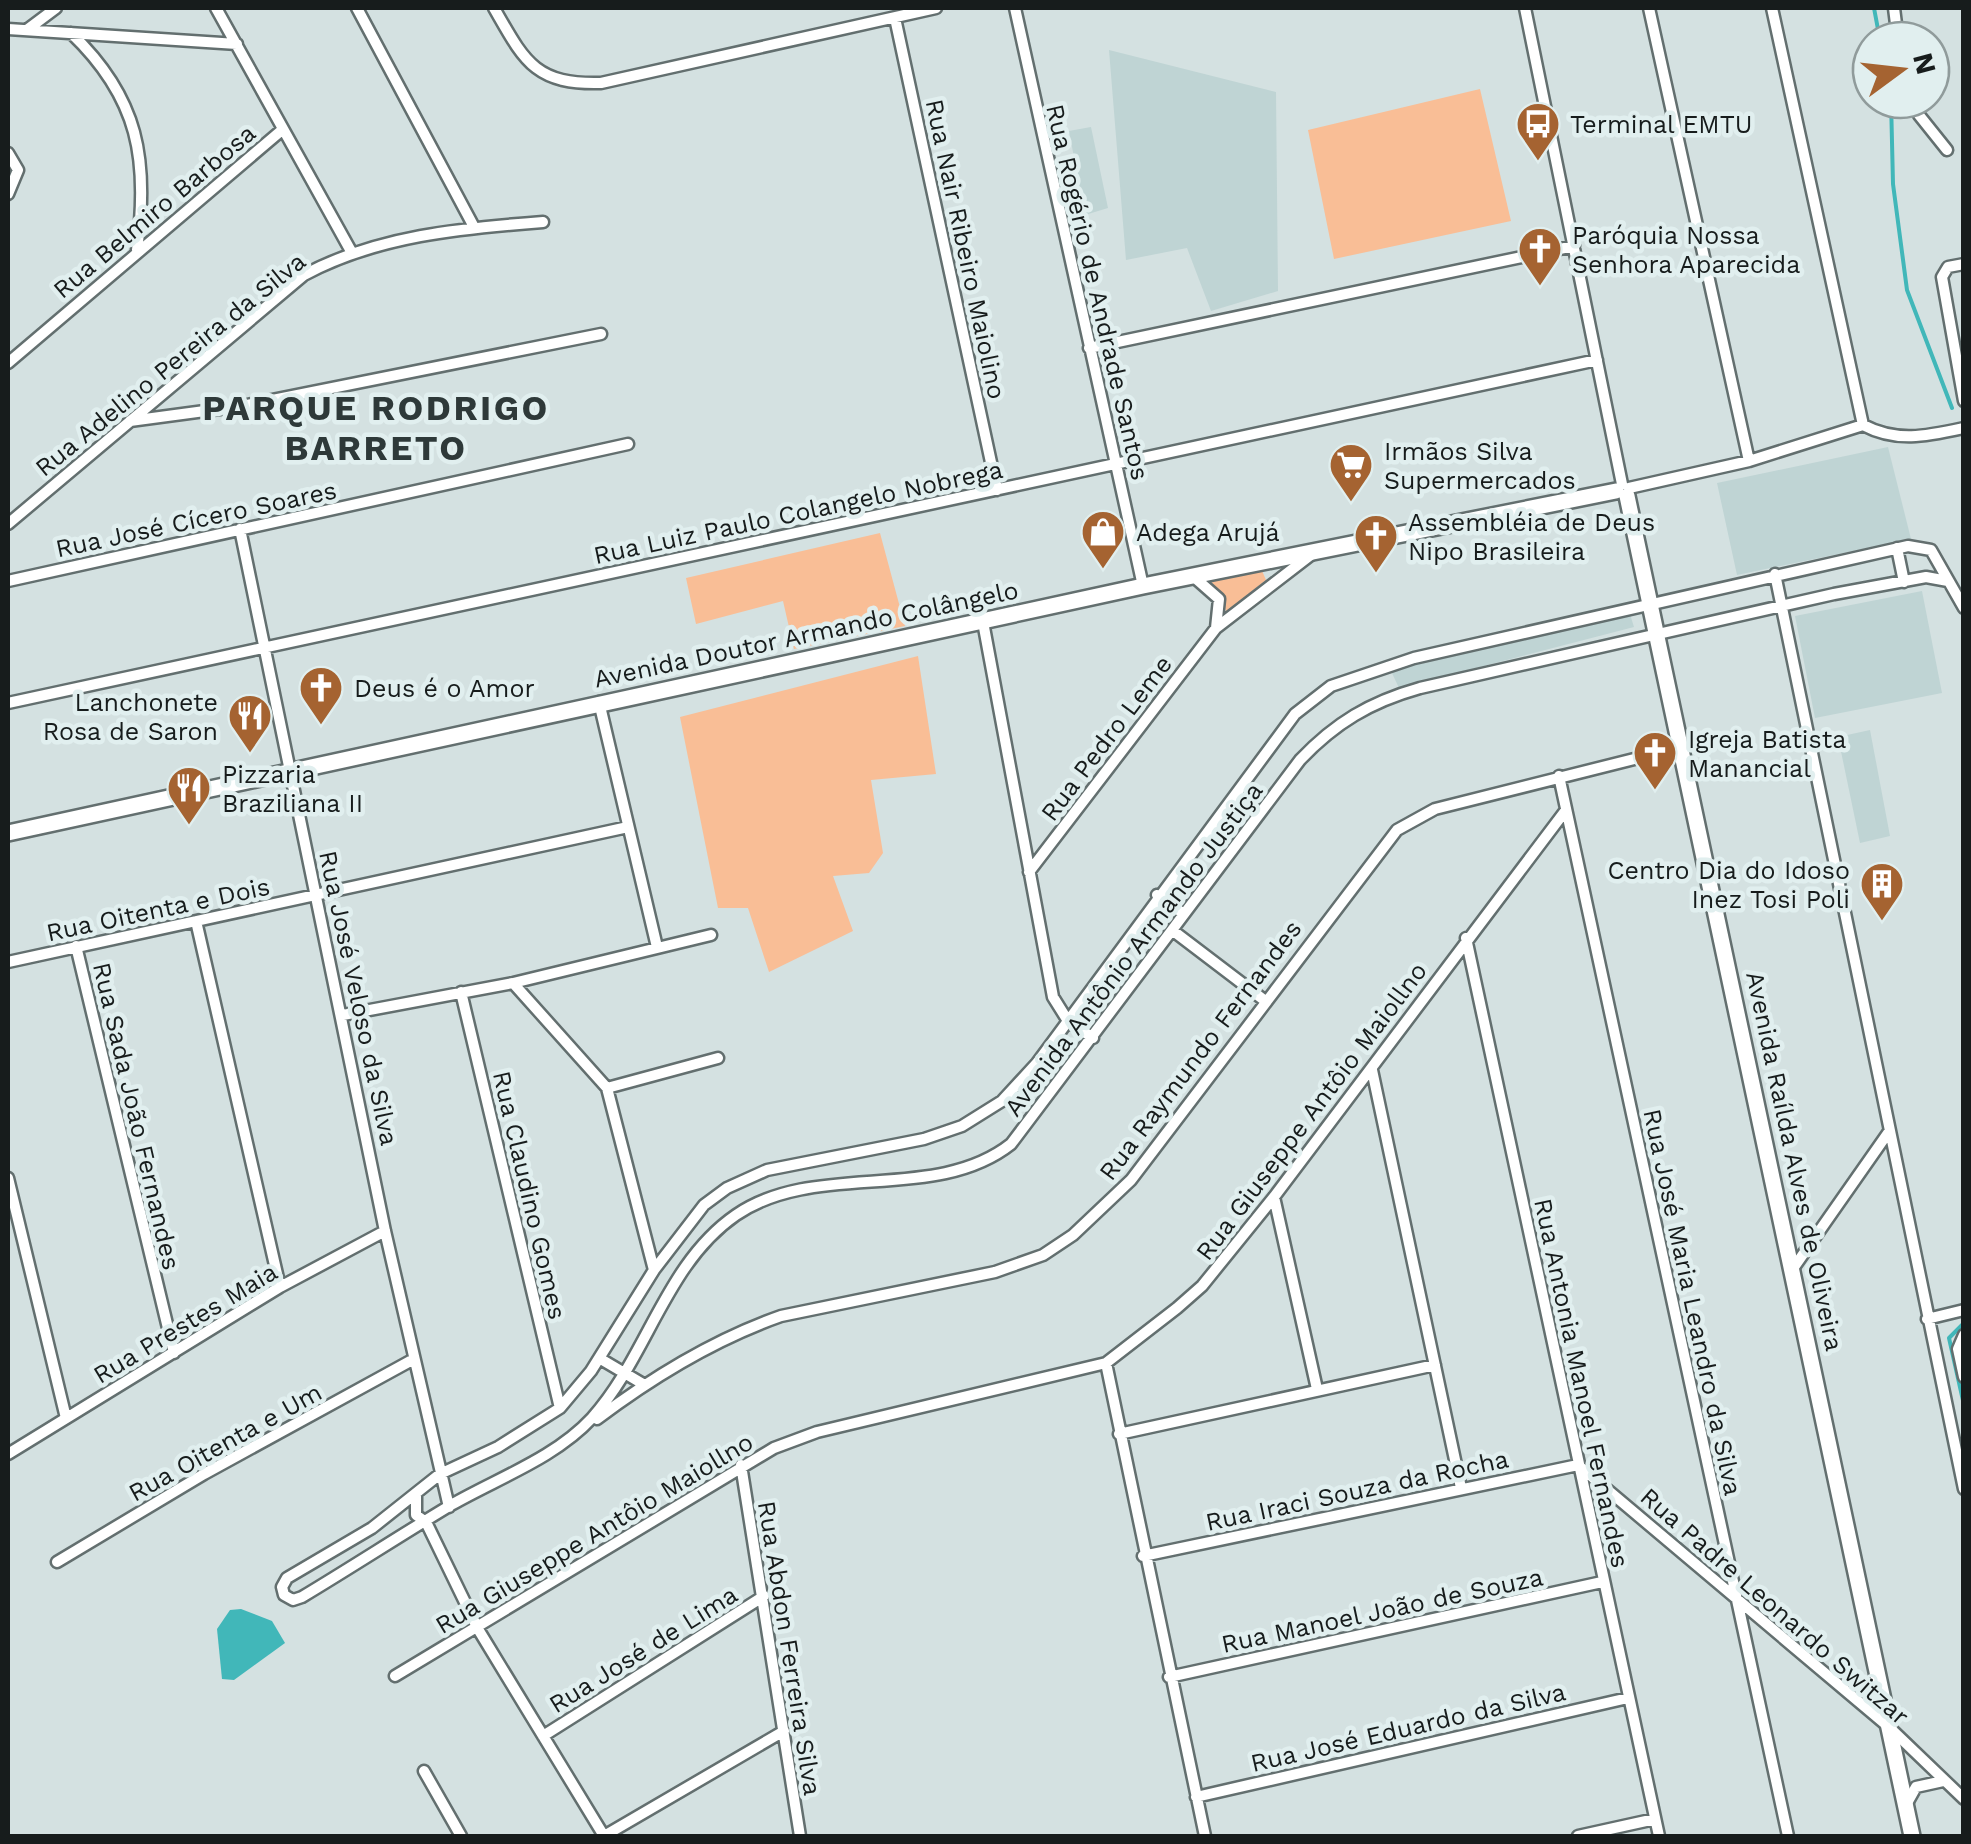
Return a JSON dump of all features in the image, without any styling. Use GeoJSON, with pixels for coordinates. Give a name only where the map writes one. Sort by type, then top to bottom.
{"type":"FeatureCollection","features":[{"type":"Feature","properties":{"kind":"street"},"geometry":{"type":"LineString","coordinates":[[28,29],[56,8]]}},
{"type":"Feature","properties":{"kind":"street"},"geometry":{"type":"LineString","coordinates":[[216,8],[352,253]]}},
{"type":"Feature","properties":{"kind":"street"},"geometry":{"type":"LineString","coordinates":[[357,8],[474,227]]}},
{"type":"Feature","properties":{"kind":"street"},"geometry":{"type":"LineString","coordinates":[[494,8],[531,66],[548,78],[580,84],[936,8]]}},
{"type":"Feature","properties":{"kind":"street","name":"Rua Rogério de Andrade Santos"},"geometry":{"type":"LineString","coordinates":[[1014,8],[1144,586]]}},
{"type":"Feature","properties":{"kind":"street","name":"Avenida Raílda Alves de Oliveira"},"geometry":{"type":"LineString","coordinates":[[1525,8],[1912,1836]]}},
{"type":"Feature","properties":{"kind":"street"},"geometry":{"type":"LineString","coordinates":[[1649,8],[1749,461]]}},
{"type":"Feature","properties":{"kind":"street"},"geometry":{"type":"LineString","coordinates":[[1772,8],[1863,426],[1884,436],[1906,438],[1964,428]]}},
{"type":"Feature","properties":{"kind":"street","name":"Rua Nair Ribeiro Maiolino"},"geometry":{"type":"LineString","coordinates":[[894,18],[996,490]]}},
{"type":"Feature","properties":{"kind":"street"},"geometry":{"type":"LineString","coordinates":[[8,28],[237,44]]}},
{"type":"Feature","properties":{"kind":"street"},"geometry":{"type":"LineString","coordinates":[[71,33],[110,78],[137,137],[144,172],[137,250]]}},
{"type":"Feature","properties":{"kind":"street"},"geometry":{"type":"LineString","coordinates":[[1922,120],[1948,150]]}},
{"type":"Feature","properties":{"kind":"street","name":"Rua Belmiro Barbosa"},"geometry":{"type":"LineString","coordinates":[[8,363],[282,130]]}},
{"type":"Feature","properties":{"kind":"street"},"geometry":{"type":"LineString","coordinates":[[8,153],[18,170],[8,194]]}},
{"type":"Feature","properties":{"kind":"street","name":"Rua Adelino Pereira da Silva"},"geometry":{"type":"LineString","coordinates":[[8,524],[304,275],[352,253],[474,227],[543,222]]}},
{"type":"Feature","properties":{"kind":"street"},"geometry":{"type":"LineString","coordinates":[[1089,348],[1574,246]]}},
{"type":"Feature","properties":{"kind":"street"},"geometry":{"type":"LineString","coordinates":[[1964,264],[1948,267],[1942,276],[1964,401]]}},
{"type":"Feature","properties":{"kind":"street"},"geometry":{"type":"LineString","coordinates":[[1948,312],[1964,310]]}},
{"type":"Feature","properties":{"kind":"street"},"geometry":{"type":"LineString","coordinates":[[130,421],[242,406],[601,334]]}},
{"type":"Feature","properties":{"kind":"street","name":"Rua Luiz Paulo Colangelo Nobrega"},"geometry":{"type":"LineString","coordinates":[[8,703],[1597,360]]}},
{"type":"Feature","properties":{"kind":"street","name":"Avenida Doutor Armando Colângelo"},"geometry":{"type":"LineString","coordinates":[[8,833],[291,768],[1144,586],[1624,490],[1749,461],[1863,426]]}},
{"type":"Feature","properties":{"kind":"street","name":"Rua José Cícero Soares"},"geometry":{"type":"LineString","coordinates":[[8,581],[628,444]]}},
{"type":"Feature","properties":{"kind":"street","name":"Rua José Veloso da Silva"},"geometry":{"type":"LineString","coordinates":[[240,529],[385,1231],[449,1506]]}},
{"type":"Feature","properties":{"kind":"street"},"geometry":{"type":"LineString","coordinates":[[1904,582],[1896,548],[1924,545],[1938,559],[1964,608]]}},
{"type":"Feature","properties":{"kind":"street","name":"Avenida Antônio Armando Justiça"},"geometry":{"type":"LineString","coordinates":[[440,1474],[498,1447],[560,1408],[600,1358],[654,1270],[704,1206],[748,1176],[924,1138],[975,1119],[1016,1088],[1295,714],[1331,686],[1414,658],[1896,548]]}},
{"type":"Feature","properties":{"kind":"street","name":"Rua Pedro Leme"},"geometry":{"type":"LineString","coordinates":[[1029,872],[1216,628],[1316,550]]}},
{"type":"Feature","properties":{"kind":"street"},"geometry":{"type":"LineString","coordinates":[[1774,574],[1964,1488]]}},
{"type":"Feature","properties":{"kind":"street"},"geometry":{"type":"LineString","coordinates":[[1194,577],[1219,600],[1216,628]]}},
{"type":"Feature","properties":{"kind":"street","name":"Avenida Antônio Armando Justiça"},"geometry":{"type":"LineString","coordinates":[[417,1494],[372,1528],[288,1578],[282,1591],[297,1599],[449,1506],[572,1438],[608,1399],[672,1286],[705,1241],[738,1213],[782,1196],[955,1170],[995,1157],[1024,1130],[1300,760],[1352,714],[1420,688],[1834,594],[1937,578],[1948,582]]}},
{"type":"Feature","properties":{"kind":"street"},"geometry":{"type":"LineString","coordinates":[[984,622],[1053,997],[1068,1020],[1094,1038]]}},
{"type":"Feature","properties":{"kind":"street"},"geometry":{"type":"LineString","coordinates":[[600,702],[657,947]]}},
{"type":"Feature","properties":{"kind":"street","name":"Rua Raymundo Fernandes"},"geometry":{"type":"LineString","coordinates":[[572,1438],[643,1384],[716,1342],[782,1316],[995,1272],[1043,1255],[1073,1235],[1131,1180],[1264,1000],[1397,830],[1436,809],[1682,747]]}},
{"type":"Feature","properties":{"kind":"street","name":"Rua José Maria Leandro da Silva"},"geometry":{"type":"LineString","coordinates":[[1559,776],[1788,1836]]}},
{"type":"Feature","properties":{"kind":"street","name":"Rua Giuseppe Antôio Maiollno"},"geometry":{"type":"LineString","coordinates":[[395,1676],[478,1629],[740,1465],[817,1432],[1106,1363],[1202,1286],[1372,1070],[1466,938],[1566,810]]}},
{"type":"Feature","properties":{"kind":"street","name":"Rua Oitenta e Dois"},"geometry":{"type":"LineString","coordinates":[[8,962],[628,827]]}},
{"type":"Feature","properties":{"kind":"street"},"geometry":{"type":"LineString","coordinates":[[1157,895],[1184,914]]}},
{"type":"Feature","properties":{"kind":"street"},"geometry":{"type":"LineString","coordinates":[[196,921],[280,1287]]}},
{"type":"Feature","properties":{"kind":"street"},"geometry":{"type":"LineString","coordinates":[[1172,930],[1264,1000]]}},
{"type":"Feature","properties":{"kind":"street"},"geometry":{"type":"LineString","coordinates":[[343,1016],[512,983],[711,934]]}},
{"type":"Feature","properties":{"kind":"street","name":"Rua Antonia Manoel Fernandes"},"geometry":{"type":"LineString","coordinates":[[1466,938],[1659,1836]]}},
{"type":"Feature","properties":{"kind":"street","name":"Rua Sada João Fernandes"},"geometry":{"type":"LineString","coordinates":[[76,946],[174,1353]]}},
{"type":"Feature","properties":{"kind":"street"},"geometry":{"type":"LineString","coordinates":[[512,983],[608,1088],[654,1270]]}},
{"type":"Feature","properties":{"kind":"street","name":"Rua Claudino Gomes"},"geometry":{"type":"LineString","coordinates":[[461,992],[560,1408]]}},
{"type":"Feature","properties":{"kind":"street"},"geometry":{"type":"LineString","coordinates":[[608,1088],[718,1058]]}},
{"type":"Feature","properties":{"kind":"street"},"geometry":{"type":"LineString","coordinates":[[1372,1070],[1461,1488]]}},
{"type":"Feature","properties":{"kind":"street"},"geometry":{"type":"LineString","coordinates":[[1792,1270],[1888,1133]]}},
{"type":"Feature","properties":{"kind":"street"},"geometry":{"type":"LineString","coordinates":[[8,1178],[66,1418]]}},
{"type":"Feature","properties":{"kind":"street"},"geometry":{"type":"LineString","coordinates":[[1274,1197],[1317,1389]]}},
{"type":"Feature","properties":{"kind":"street","name":"Rua Prestes Maia"},"geometry":{"type":"LineString","coordinates":[[8,1454],[280,1287],[385,1231]]}},
{"type":"Feature","properties":{"kind":"street"},"geometry":{"type":"LineString","coordinates":[[1928,1319],[1964,1310]]}},
{"type":"Feature","properties":{"kind":"street"},"geometry":{"type":"LineString","coordinates":[[1964,1335],[1958,1349],[1964,1377]]}},
{"type":"Feature","properties":{"kind":"street"},"geometry":{"type":"LineString","coordinates":[[600,1358],[643,1384]]}},
{"type":"Feature","properties":{"kind":"street","name":"Rua Oitenta e Um"},"geometry":{"type":"LineString","coordinates":[[56,1562],[204,1474],[414,1360]]}},
{"type":"Feature","properties":{"kind":"street"},"geometry":{"type":"LineString","coordinates":[[1106,1363],[1143,1556],[1205,1836]]}},
{"type":"Feature","properties":{"kind":"street"},"geometry":{"type":"LineString","coordinates":[[1119,1434],[1435,1364]]}},
{"type":"Feature","properties":{"kind":"street","name":"Rua Padre Leonardo Switzar"},"geometry":{"type":"LineString","coordinates":[[1578,1464],[1890,1728],[1964,1799]]}},
{"type":"Feature","properties":{"kind":"street","name":"Rua Iraci Souza da Rocha"},"geometry":{"type":"LineString","coordinates":[[1143,1556],[1578,1464]]}},
{"type":"Feature","properties":{"kind":"street","name":"Rua Abdon Ferreira Silva"},"geometry":{"type":"LineString","coordinates":[[740,1465],[800,1836]]}},
{"type":"Feature","properties":{"kind":"street"},"geometry":{"type":"LineString","coordinates":[[440,1474],[417,1494],[413,1508],[426,1522],[478,1629],[604,1836],[784,1731]]}},
{"type":"Feature","properties":{"kind":"street","name":"Rua Manoel João de Souza"},"geometry":{"type":"LineString","coordinates":[[1170,1677],[1602,1582]]}},
{"type":"Feature","properties":{"kind":"street","name":"Rua José de Lima"},"geometry":{"type":"LineString","coordinates":[[544,1736],[764,1596]]}},
{"type":"Feature","properties":{"kind":"street","name":"Rua José Eduardo da Silva"},"geometry":{"type":"LineString","coordinates":[[1196,1797],[1628,1698]]}},
{"type":"Feature","properties":{"kind":"street"},"geometry":{"type":"LineString","coordinates":[[424,1771],[460,1836]]}},
{"type":"Feature","properties":{"kind":"street"},"geometry":{"type":"LineString","coordinates":[[1907,1804],[1908,1794],[1923,1782],[1943,1781]]}},
{"type":"Feature","properties":{"kind":"street"},"geometry":{"type":"LineString","coordinates":[[1578,1836],[1655,1819]]}},
{"type":"Feature","properties":{"kind":"shaded area"},"geometry":{"type":"Polygon","coordinates":[[[1109,50],[1276,92],[1278,291],[1211,311],[1187,248],[1126,260],[1109,50]]]}},
{"type":"Feature","properties":{"kind":"shaded area"},"geometry":{"type":"Polygon","coordinates":[[[1480,89],[1511,221],[1334,259],[1308,130],[1480,89]]]}},
{"type":"Feature","properties":{"kind":"shaded area"},"geometry":{"type":"Polygon","coordinates":[[[1091,127],[1108,208],[1085,215],[1071,169],[1076,168],[1069,131],[1091,127]]]}},
{"type":"Feature","properties":{"kind":"shaded area"},"geometry":{"type":"Polygon","coordinates":[[[1888,447],[1911,539],[1737,575],[1717,483],[1888,447]]]}},
{"type":"Feature","properties":{"kind":"shaded area"},"geometry":{"type":"Polygon","coordinates":[[[880,533],[905,626],[794,649],[783,601],[696,624],[686,578],[880,533]]]}},
{"type":"Feature","properties":{"kind":"shaded area"},"geometry":{"type":"Polygon","coordinates":[[[1260,566],[1266,580],[1226,612],[1222,595],[1209,579],[1260,566]]]}},
{"type":"Feature","properties":{"kind":"shaded area"},"geometry":{"type":"Polygon","coordinates":[[[1922,591],[1942,693],[1815,718],[1795,616],[1922,591]]]}},
{"type":"Feature","properties":{"kind":"shaded area"},"geometry":{"type":"Polygon","coordinates":[[[1629,611],[1634,627],[1399,688],[1391,671],[1629,611]]]}},
{"type":"Feature","properties":{"kind":"shaded area"},"geometry":{"type":"Polygon","coordinates":[[[918,656],[936,774],[871,780],[883,853],[869,873],[833,876],[853,931],[769,972],[748,908],[718,908],[680,717],[918,656]]]}},
{"type":"Feature","properties":{"kind":"shaded area"},"geometry":{"type":"Polygon","coordinates":[[[1870,730],[1890,836],[1860,843],[1838,737],[1870,730]]]}},
{"type":"Feature","properties":{"kind":"water"},"geometry":{"type":"Polygon","coordinates":[[[241,1609],[272,1621],[285,1643],[234,1680],[222,1679],[217,1629],[230,1610],[241,1609]]]}},
{"type":"Feature","properties":{"kind":"waterway"},"geometry":{"type":"LineString","coordinates":[[1874,8],[1876,20]]}},
{"type":"Feature","properties":{"kind":"waterway"},"geometry":{"type":"LineString","coordinates":[[1891,120],[1893,184],[1907,290],[1952,408]]}},
{"type":"Feature","properties":{"kind":"waterway"},"geometry":{"type":"LineString","coordinates":[[1964,1323],[1949,1338],[1964,1405]]}},
{"type":"Feature","properties":{"kind":"place","name":"Terminal EMTU"},"geometry":{"type":"Point","coordinates":[1538,162]}},
{"type":"Feature","properties":{"kind":"place","name":"Paróquia Nossa Senhora Aparecida"},"geometry":{"type":"Point","coordinates":[1540,287]}},
{"type":"Feature","properties":{"kind":"place","name":"Irmãos Silva Supermercados"},"geometry":{"type":"Point","coordinates":[1351,503]}},
{"type":"Feature","properties":{"kind":"place","name":"Adega Arujá"},"geometry":{"type":"Point","coordinates":[1103,570]}},
{"type":"Feature","properties":{"kind":"place","name":"Assembléia de Deus Nipo Brasileira"},"geometry":{"type":"Point","coordinates":[1376,574]}},
{"type":"Feature","properties":{"kind":"place","name":"Deus é o Amor"},"geometry":{"type":"Point","coordinates":[321,726]}},
{"type":"Feature","properties":{"kind":"place","name":"Lanchonete Rosa de Saron"},"geometry":{"type":"Point","coordinates":[250,754]}},
{"type":"Feature","properties":{"kind":"place","name":"Igreja Batista Manancial"},"geometry":{"type":"Point","coordinates":[1655,791]}},
{"type":"Feature","properties":{"kind":"place","name":"Pizzaria Braziliana II"},"geometry":{"type":"Point","coordinates":[189,826]}},
{"type":"Feature","properties":{"kind":"place","name":"Centro Dia do Idoso Inez Tosi Poli"},"geometry":{"type":"Point","coordinates":[1882,922]}},
{"type":"Feature","properties":{"kind":"district","name":"PARQUE RODRIGO BARRETO"},"geometry":{"type":"Point","coordinates":[376,428]}}]}
